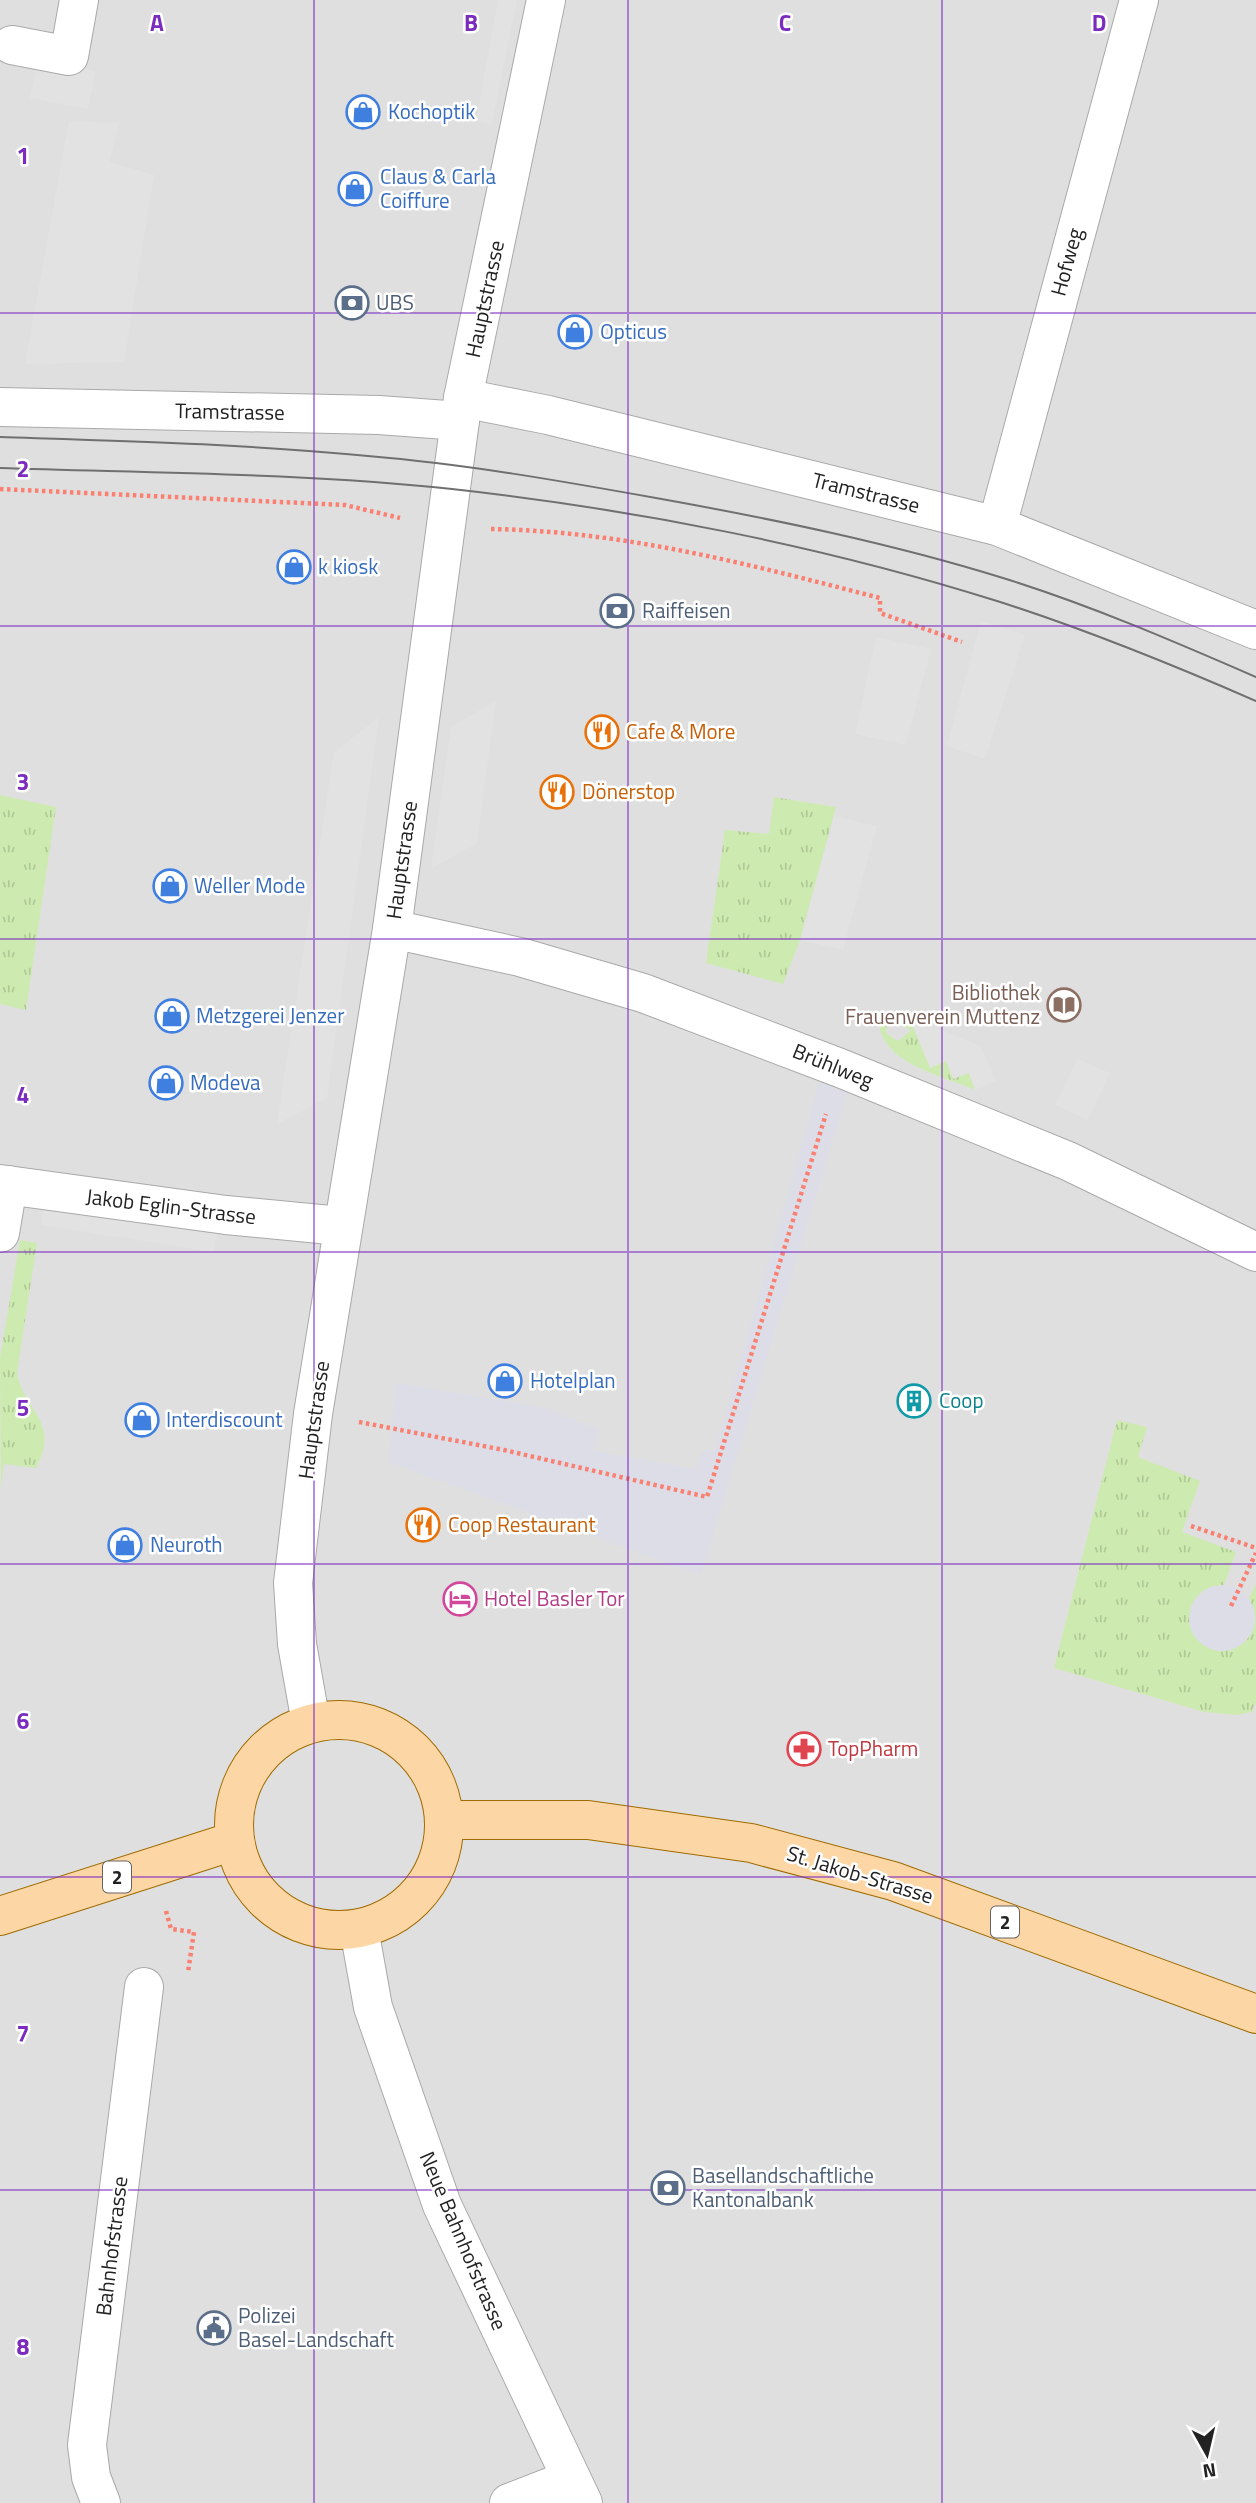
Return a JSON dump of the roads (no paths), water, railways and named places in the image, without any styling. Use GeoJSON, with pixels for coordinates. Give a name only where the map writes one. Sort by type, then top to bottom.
{"type":"FeatureCollection","features":[{"type":"Feature","properties":{"kind":"main road"},"geometry":{"type":"LineString","coordinates":[[343,1718],[374,1725],[402,1739],[425,1762],[440,1790],[446,1821],[443,1851],[431,1878],[412,1902],[388,1919],[359,1929],[325,1930],[283,1914],[265,1901],[245,1873],[234,1841],[234,1811],[243,1781],[260,1755],[283,1735],[311,1723],[343,1718]]}},
{"type":"Feature","properties":{"kind":"main road","name":"St. Jakob-Strasse"},"geometry":{"type":"LineString","coordinates":[[446,1821],[589,1820],[751,1843],[893,1881],[1256,2014]]}},
{"type":"Feature","properties":{"kind":"main road","name":"2"},"geometry":{"type":"LineString","coordinates":[[0,1916],[234,1841]]}},
{"type":"Feature","properties":{"kind":"street"},"geometry":{"type":"LineString","coordinates":[[12,45],[69,56],[79,0]]}},
{"type":"Feature","properties":{"kind":"street","name":"Hauptstrasse"},"geometry":{"type":"LineString","coordinates":[[311,1723],[297,1644],[293,1583],[313,1414],[341,1226],[392,929],[462,410],[546,0]]}},
{"type":"Feature","properties":{"kind":"street","name":"Hofweg"},"geometry":{"type":"LineString","coordinates":[[997,526],[1139,0]]}},
{"type":"Feature","properties":{"kind":"street","name":"Tramstrasse"},"geometry":{"type":"LineString","coordinates":[[0,407],[379,415],[462,410],[561,418],[997,526],[1256,630]]}},
{"type":"Feature","properties":{"kind":"street","name":"Brühlweg"},"geometry":{"type":"LineString","coordinates":[[392,929],[520,957],[643,993],[840,1068],[1068,1161],[1256,1252]]}},
{"type":"Feature","properties":{"kind":"street"},"geometry":{"type":"LineString","coordinates":[[0,1233],[4,1185]]}},
{"type":"Feature","properties":{"kind":"street","name":"Jakob Eglin-Strasse"},"geometry":{"type":"LineString","coordinates":[[4,1185],[226,1215],[341,1226]]}},
{"type":"Feature","properties":{"kind":"street","name":"Neue Bahnhofstrasse"},"geometry":{"type":"LineString","coordinates":[[359,1929],[373,2007],[442,2205],[577,2491]]}},
{"type":"Feature","properties":{"kind":"street","name":"Bahnhofstrasse"},"geometry":{"type":"LineString","coordinates":[[101,2503],[90,2477],[87,2445],[144,1987]]}},
{"type":"Feature","properties":{"kind":"street"},"geometry":{"type":"LineString","coordinates":[[509,2503],[577,2491]]}},
{"type":"Feature","properties":{"kind":"tram line"},"geometry":{"type":"LineString","coordinates":[[0,437],[230,446],[404,459],[585,485],[700,506],[874,543],[1003,578],[1099,612],[1256,677]]}},
{"type":"Feature","properties":{"kind":"tram line"},"geometry":{"type":"LineString","coordinates":[[0,468],[226,474],[396,484],[520,497],[658,519],[864,563],[997,601],[1128,648],[1256,701]]}},
{"type":"Feature","properties":{"kind":"place","name":"Kochoptik"},"geometry":{"type":"Point","coordinates":[363,112]}},
{"type":"Feature","properties":{"kind":"place","name":"Claus & Carla Coiffure"},"geometry":{"type":"Point","coordinates":[355,189]}},
{"type":"Feature","properties":{"kind":"place","name":"UBS"},"geometry":{"type":"Point","coordinates":[352,303]}},
{"type":"Feature","properties":{"kind":"place","name":"Opticus"},"geometry":{"type":"Point","coordinates":[575,332]}},
{"type":"Feature","properties":{"kind":"place","name":"k kiosk"},"geometry":{"type":"Point","coordinates":[294,567]}},
{"type":"Feature","properties":{"kind":"place","name":"Raiffeisen"},"geometry":{"type":"Point","coordinates":[617,611]}},
{"type":"Feature","properties":{"kind":"place","name":"Cafe & More"},"geometry":{"type":"Point","coordinates":[602,732]}},
{"type":"Feature","properties":{"kind":"place","name":"Dönerstop"},"geometry":{"type":"Point","coordinates":[557,792]}},
{"type":"Feature","properties":{"kind":"place","name":"Weller Mode"},"geometry":{"type":"Point","coordinates":[170,886]}},
{"type":"Feature","properties":{"kind":"place","name":"Bibliothek Frauenverein Muttenz"},"geometry":{"type":"Point","coordinates":[1064,1005]}},
{"type":"Feature","properties":{"kind":"place","name":"Metzgerei Jenzer"},"geometry":{"type":"Point","coordinates":[172,1016]}},
{"type":"Feature","properties":{"kind":"place","name":"Modeva"},"geometry":{"type":"Point","coordinates":[166,1083]}},
{"type":"Feature","properties":{"kind":"place","name":"Hotelplan"},"geometry":{"type":"Point","coordinates":[505,1381]}},
{"type":"Feature","properties":{"kind":"place","name":"Coop"},"geometry":{"type":"Point","coordinates":[914,1401]}},
{"type":"Feature","properties":{"kind":"place","name":"Interdiscount"},"geometry":{"type":"Point","coordinates":[142,1420]}},
{"type":"Feature","properties":{"kind":"place","name":"Coop Restaurant"},"geometry":{"type":"Point","coordinates":[423,1525]}},
{"type":"Feature","properties":{"kind":"place","name":"Neuroth"},"geometry":{"type":"Point","coordinates":[125,1545]}},
{"type":"Feature","properties":{"kind":"place","name":"Hotel Basler Tor"},"geometry":{"type":"Point","coordinates":[460,1599]}},
{"type":"Feature","properties":{"kind":"place","name":"TopPharm"},"geometry":{"type":"Point","coordinates":[804,1749]}},
{"type":"Feature","properties":{"kind":"place","name":"Basellandschaftliche Kantonalbank"},"geometry":{"type":"Point","coordinates":[668,2188]}},
{"type":"Feature","properties":{"kind":"place","name":"Polizei Basel-Landschaft"},"geometry":{"type":"Point","coordinates":[214,2328]}}]}
